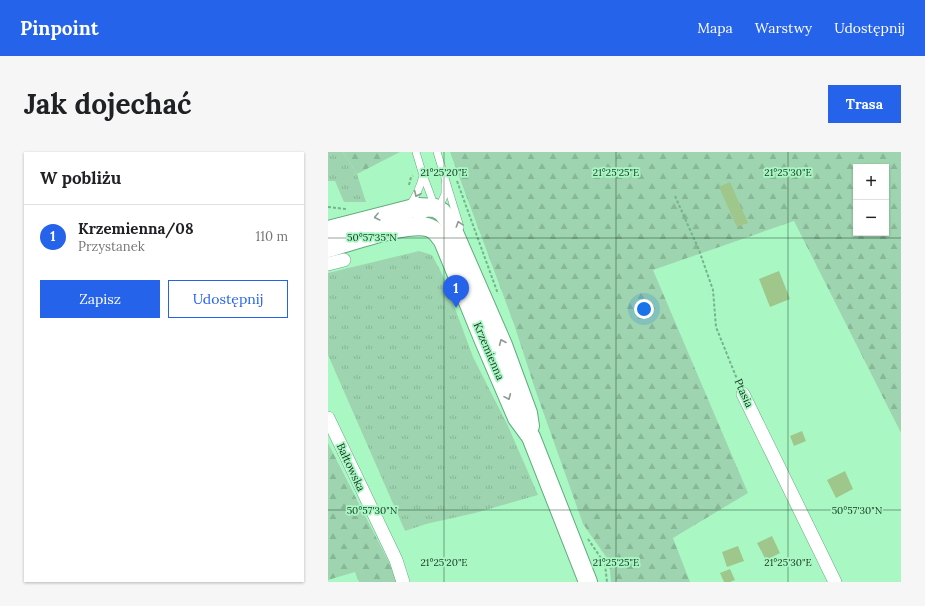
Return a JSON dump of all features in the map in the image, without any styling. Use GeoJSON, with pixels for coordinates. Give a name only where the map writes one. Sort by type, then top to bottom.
{"type":"FeatureCollection","features":[{"type":"Feature","properties":{"kind":"main road"},"geometry":{"type":"LineString","coordinates":[[328,230],[418,207],[440,225]]}},
{"type":"Feature","properties":{"kind":"main road","name":"Krzemienna"},"geometry":{"type":"LineString","coordinates":[[328,248],[402,227],[418,226],[430,228],[438,233],[442,212],[450,221],[503,345],[528,413],[531,437],[588,582]]}},
{"type":"Feature","properties":{"kind":"main road","name":"Krzemienna"},"geometry":{"type":"LineString","coordinates":[[440,225],[484,341],[517,418],[531,437]]}},
{"type":"Feature","properties":{"kind":"street"},"geometry":{"type":"LineString","coordinates":[[328,264],[344,260]]}},
{"type":"Feature","properties":{"kind":"street","name":"Ptasia"},"geometry":{"type":"LineString","coordinates":[[743,394],[835,582]]}},
{"type":"Feature","properties":{"kind":"street","name":"Bałtowska"},"geometry":{"type":"LineString","coordinates":[[328,418],[396,560],[402,582]]}},
{"type":"Feature","properties":{"kind":"lane","name":"Krzemienna"},"geometry":{"type":"LineString","coordinates":[[416,152],[440,225]]}},
{"type":"Feature","properties":{"kind":"lane","name":"Krzemienna"},"geometry":{"type":"LineString","coordinates":[[437,152],[479,288]]}},
{"type":"Feature","properties":{"kind":"lane"},"geometry":{"type":"LineString","coordinates":[[406,210],[414,199],[423,176]]}},
{"type":"Feature","properties":{"kind":"lane"},"geometry":{"type":"LineString","coordinates":[[402,227],[418,220],[440,225],[441,203],[445,194],[446,179]]}},
{"type":"Feature","properties":{"kind":"path","name":"Ptasia"},"geometry":{"type":"LineString","coordinates":[[675,196],[699,250],[713,290],[716,326],[743,394]]}},
{"type":"Feature","properties":{"kind":"green space"},"geometry":{"type":"Polygon","coordinates":[[[328,152],[343,152],[357,174],[366,202],[344,202],[335,181],[328,181],[328,152]]]}},
{"type":"Feature","properties":{"kind":"green space"},"geometry":{"type":"Polygon","coordinates":[[[343,152],[400,152],[357,174],[343,152]]]}},
{"type":"Feature","properties":{"kind":"green space"},"geometry":{"type":"Polygon","coordinates":[[[450,152],[901,152],[901,433],[794,221],[653,270],[748,493],[673,538],[690,582],[611,582],[609,561],[583,524],[535,389],[515,327],[450,152]]]}},
{"type":"Feature","properties":{"kind":"green space"},"geometry":{"type":"Polygon","coordinates":[[[419,251],[432,255],[443,276],[473,357],[508,426],[538,495],[475,513],[426,524],[405,531],[328,355],[328,273],[419,251]]]}},
{"type":"Feature","properties":{"kind":"green space"},"geometry":{"type":"Polygon","coordinates":[[[328,443],[399,582],[359,582],[355,572],[328,580],[328,443]]]}},
{"type":"Feature","properties":{"kind":"building"},"geometry":{"type":"Polygon","coordinates":[[[730,182],[748,223],[737,227],[719,187],[730,182]]]}},
{"type":"Feature","properties":{"kind":"building"},"geometry":{"type":"Polygon","coordinates":[[[779,271],[790,299],[770,307],[759,279],[779,271]]]}},
{"type":"Feature","properties":{"kind":"building"},"geometry":{"type":"Polygon","coordinates":[[[802,431],[806,441],[794,446],[790,436],[802,431]]]}},
{"type":"Feature","properties":{"kind":"building"},"geometry":{"type":"Polygon","coordinates":[[[845,471],[853,489],[836,498],[827,480],[845,471]]]}},
{"type":"Feature","properties":{"kind":"building"},"geometry":{"type":"Polygon","coordinates":[[[772,536],[780,553],[766,560],[757,543],[772,536]]]}},
{"type":"Feature","properties":{"kind":"building"},"geometry":{"type":"Polygon","coordinates":[[[738,546],[744,561],[727,567],[722,552],[738,546]]]}},
{"type":"Feature","properties":{"kind":"building"},"geometry":{"type":"Polygon","coordinates":[[[730,569],[735,580],[724,582],[720,573],[730,569]]]}},
{"type":"Feature","properties":{"kind":"place","name":"Krzemienna/08"},"geometry":{"type":"Point","coordinates":[456,308]}}]}
